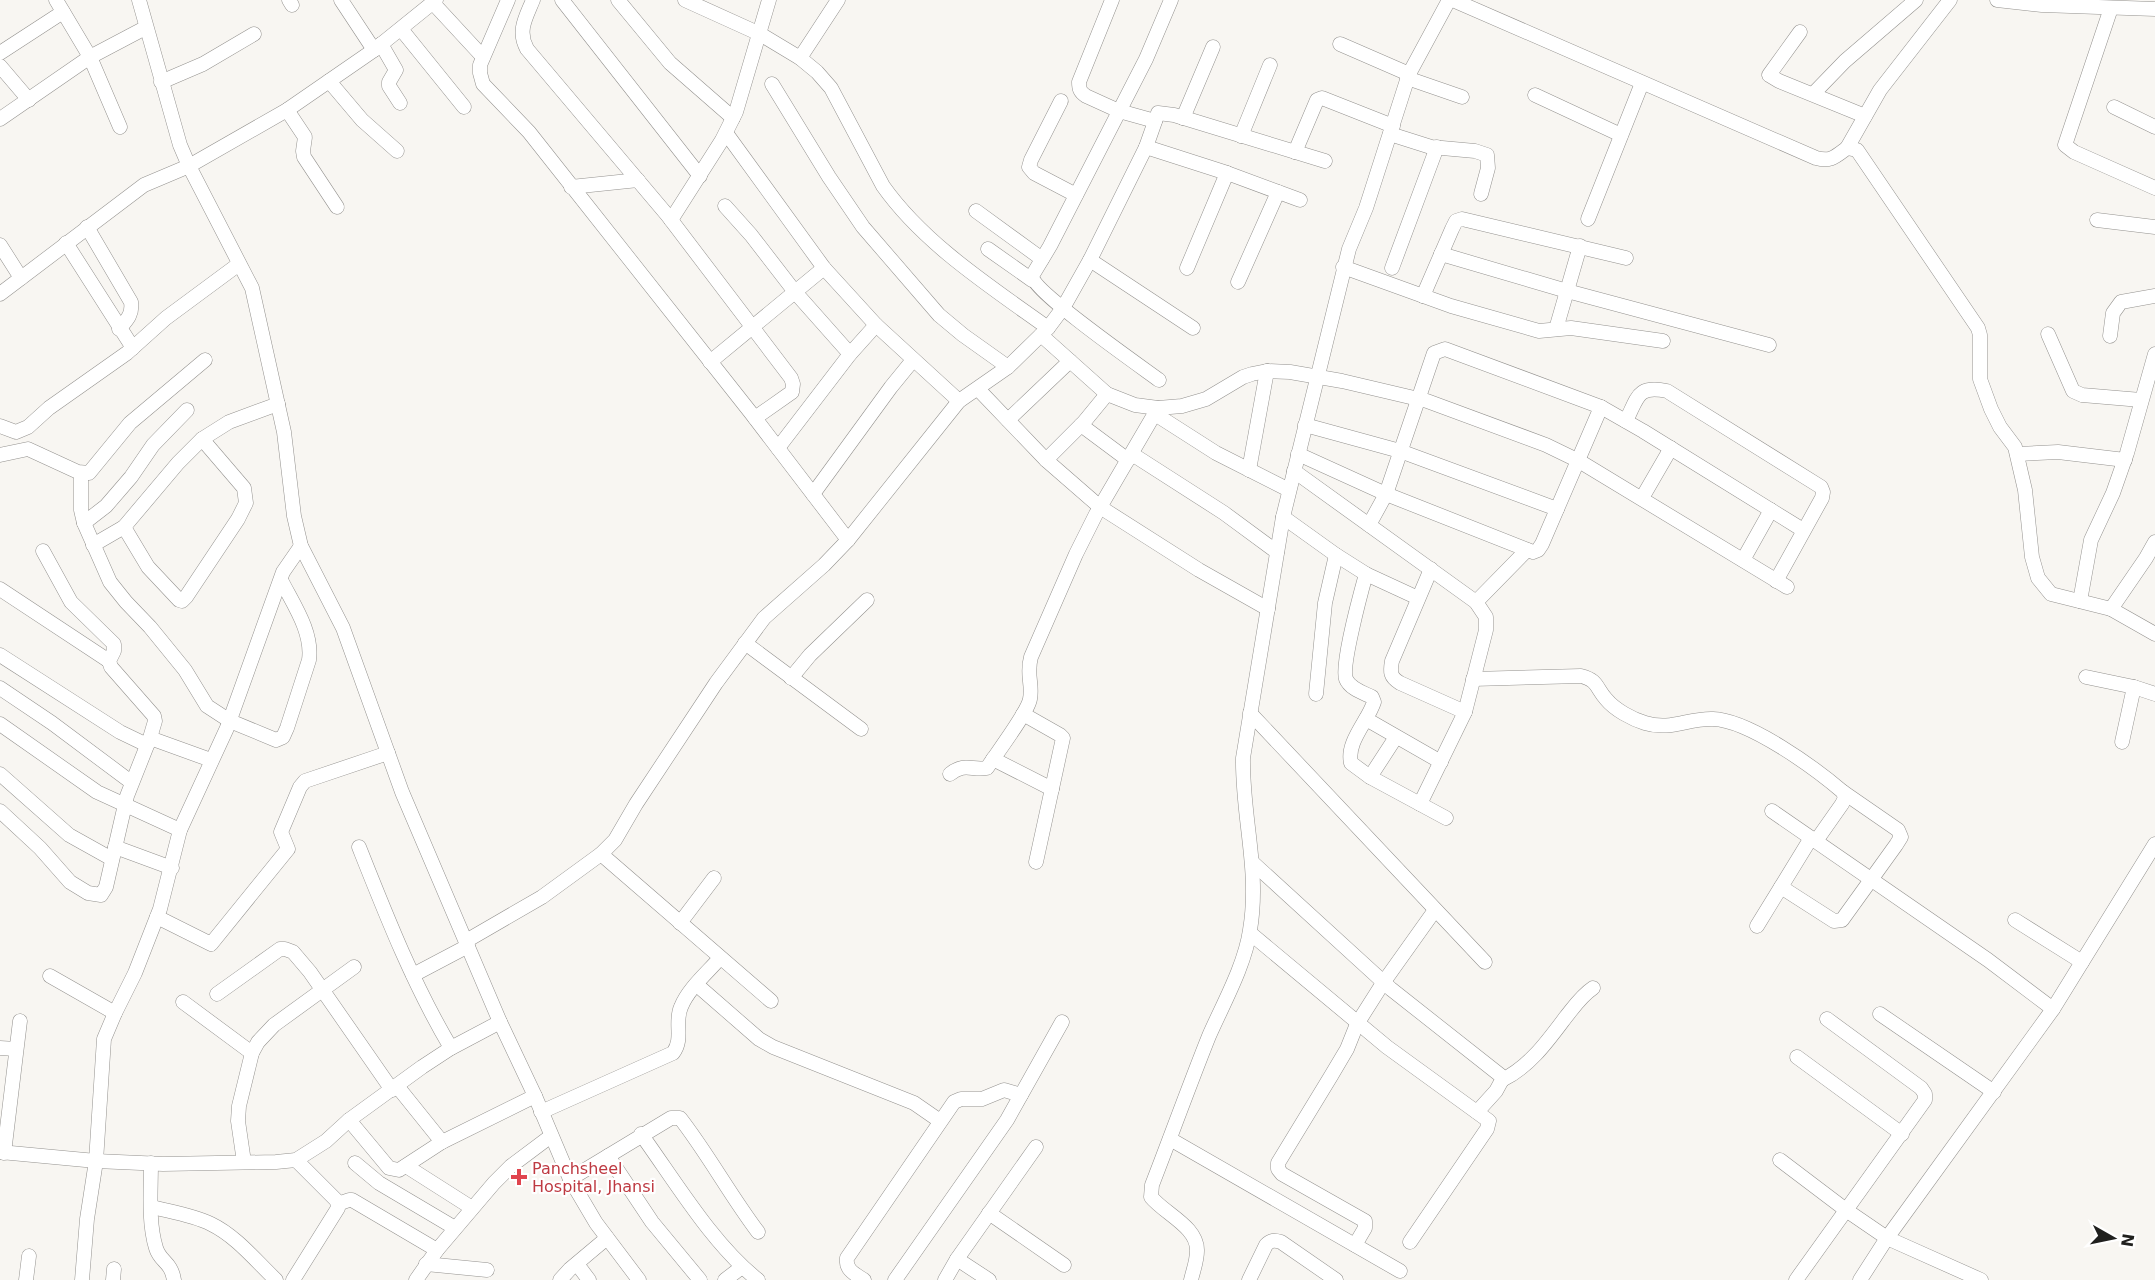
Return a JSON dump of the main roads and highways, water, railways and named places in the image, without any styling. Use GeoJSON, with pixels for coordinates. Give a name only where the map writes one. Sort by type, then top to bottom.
{"type":"FeatureCollection","features":[{"type":"Feature","properties":{"kind":"place","name":"Panchsheel Hospital, Jhansi"},"geometry":{"type":"Point","coordinates":[519,1177]}}]}
